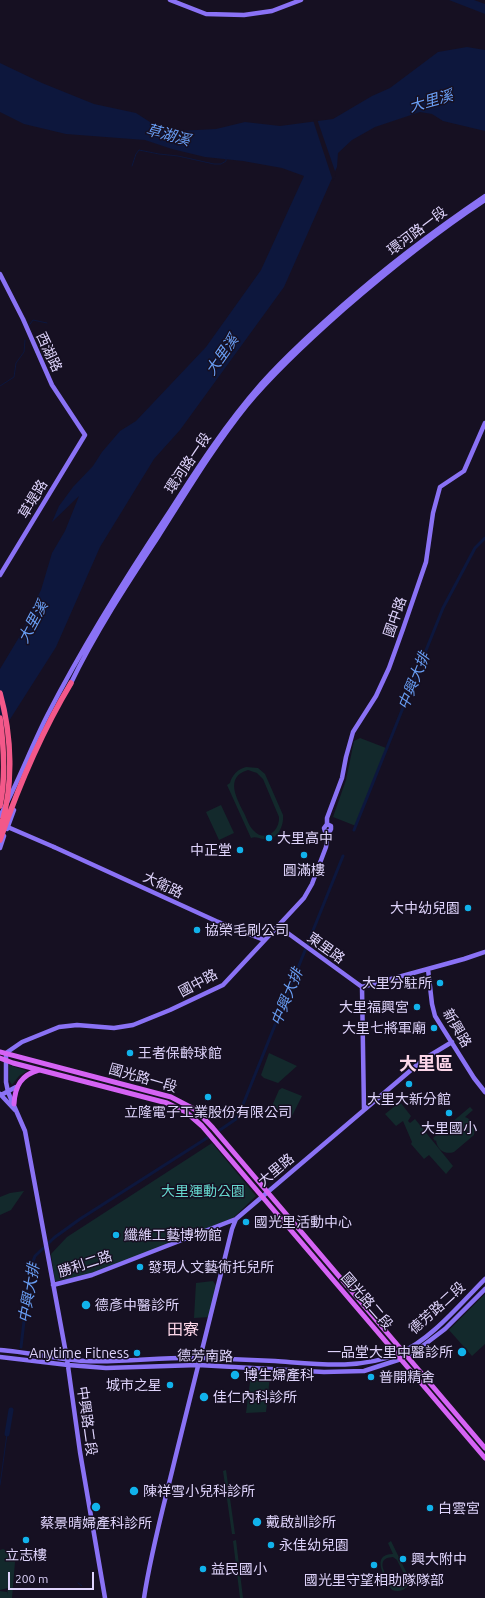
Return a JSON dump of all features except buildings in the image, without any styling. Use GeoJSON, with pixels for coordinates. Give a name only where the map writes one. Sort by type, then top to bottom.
{"type":"FeatureCollection","features":[{"type":"Feature","properties":{"kind":"highway"},"geometry":{"type":"LineString","coordinates":[[0,840],[13,803],[39,740],[71,683]]}},
{"type":"Feature","properties":{"kind":"highway"},"geometry":{"type":"LineString","coordinates":[[0,693],[4,707],[9,744],[9,760],[7,798],[0,829]]}},
{"type":"Feature","properties":{"kind":"highway"},"geometry":{"type":"LineString","coordinates":[[0,718],[4,744],[0,806]]}},
{"type":"Feature","properties":{"kind":"main road","name":"國光路一段"},"geometry":{"type":"LineString","coordinates":[[0,1052],[4,1057],[41,1070],[167,1103],[180,1109],[190,1115],[202,1126],[262,1196]]}},
{"type":"Feature","properties":{"kind":"main road","name":"國光路一段"},"geometry":{"type":"LineString","coordinates":[[4,1057],[171,1097],[186,1103],[207,1121],[267,1192]]}},
{"type":"Feature","properties":{"kind":"main road"},"geometry":{"type":"LineString","coordinates":[[15,1107],[16,1087],[24,1076],[41,1070]]}},
{"type":"Feature","properties":{"kind":"main road","name":"國光路二段"},"geometry":{"type":"LineString","coordinates":[[267,1192],[484,1447]]}},
{"type":"Feature","properties":{"kind":"main road","name":"國光路二段"},"geometry":{"type":"LineString","coordinates":[[262,1196],[485,1458]]}},
{"type":"Feature","properties":{"kind":"main road"},"geometry":{"type":"LineString","coordinates":[[478,1450],[484,1447]]}},
{"type":"Feature","properties":{"kind":"street"},"geometry":{"type":"LineString","coordinates":[[170,0],[206,14],[244,15],[272,11],[301,0]]}},
{"type":"Feature","properties":{"kind":"street","name":"環河路一段"},"geometry":{"type":"LineString","coordinates":[[0,816],[47,715],[102,619],[158,529],[235,415],[261,384],[292,352],[359,290],[434,231],[485,196]]}},
{"type":"Feature","properties":{"kind":"street","name":"環河路一段"},"geometry":{"type":"LineString","coordinates":[[0,848],[32,765],[71,683],[126,586],[213,453],[247,406],[267,382],[362,293],[418,248],[485,200]]}},
{"type":"Feature","properties":{"kind":"street","name":"西湖路"},"geometry":{"type":"LineString","coordinates":[[0,274],[23,319],[52,385],[85,435]]}},
{"type":"Feature","properties":{"kind":"street","name":"國中路"},"geometry":{"type":"LineString","coordinates":[[4,1057],[22,1042],[59,1027],[77,1025],[125,1027],[170,1010],[223,985],[264,940],[298,906],[312,884],[326,847],[327,838],[324,828],[327,824],[327,818],[342,778],[346,757],[354,732],[376,696],[389,668],[424,568],[433,513],[440,487],[464,472],[485,423]]}},
{"type":"Feature","properties":{"kind":"street","name":"草堤路"},"geometry":{"type":"LineString","coordinates":[[0,575],[85,435]]}},
{"type":"Feature","properties":{"kind":"street","name":"大衛路"},"geometry":{"type":"LineString","coordinates":[[0,823],[216,921],[264,940]]}},
{"type":"Feature","properties":{"kind":"street","name":"東里路"},"geometry":{"type":"LineString","coordinates":[[278,926],[362,987]]}},
{"type":"Feature","properties":{"kind":"street"},"geometry":{"type":"LineString","coordinates":[[364,1110],[362,987],[485,952]]}},
{"type":"Feature","properties":{"kind":"street","name":"新興路"},"geometry":{"type":"LineString","coordinates":[[428,969],[434,1012],[485,1092]]}},
{"type":"Feature","properties":{"kind":"street","name":"大里路"},"geometry":{"type":"LineString","coordinates":[[236,1219],[424,1059],[452,1042]]}},
{"type":"Feature","properties":{"kind":"street"},"geometry":{"type":"LineString","coordinates":[[4,1057],[8,1092],[15,1107]]}},
{"type":"Feature","properties":{"kind":"street"},"geometry":{"type":"LineString","coordinates":[[0,1095],[16,1087]]}},
{"type":"Feature","properties":{"kind":"street"},"geometry":{"type":"LineString","coordinates":[[0,1095],[15,1107]]}},
{"type":"Feature","properties":{"kind":"street","name":"中興路二段"},"geometry":{"type":"LineString","coordinates":[[15,1107],[25,1131],[67,1359],[80,1452],[105,1598]]}},
{"type":"Feature","properties":{"kind":"street"},"geometry":{"type":"LineString","coordinates":[[144,1598],[159,1523],[199,1357],[211,1318],[232,1229],[236,1219]]}},
{"type":"Feature","properties":{"kind":"street","name":"勝利二路"},"geometry":{"type":"LineString","coordinates":[[53,1285],[92,1276],[236,1219]]}},
{"type":"Feature","properties":{"kind":"street","name":"德芳路二段"},"geometry":{"type":"LineString","coordinates":[[403,1351],[430,1332],[485,1279]]}},
{"type":"Feature","properties":{"kind":"street","name":"德芳路二段"},"geometry":{"type":"LineString","coordinates":[[407,1356],[445,1329],[485,1289]]}},
{"type":"Feature","properties":{"kind":"street","name":"德芳南路"},"geometry":{"type":"LineString","coordinates":[[0,1350],[67,1359],[105,1361],[199,1357],[324,1365],[349,1365],[370,1362],[403,1351]]}},
{"type":"Feature","properties":{"kind":"street","name":"德芳南路"},"geometry":{"type":"LineString","coordinates":[[0,1357],[106,1368],[198,1366],[353,1372],[377,1367],[407,1356]]}},
{"type":"Feature","properties":{"kind":"green space"},"geometry":{"type":"Polygon","coordinates":[[[360,738],[386,748],[356,826],[333,817],[346,780],[354,741],[360,738]]]}},
{"type":"Feature","properties":{"kind":"green space"},"geometry":{"type":"Polygon","coordinates":[[[246,767],[258,768],[265,774],[283,815],[281,828],[273,838],[251,838],[227,785],[240,769],[246,767]],[[248,770],[241,773],[236,778],[234,789],[249,824],[257,834],[266,836],[277,827],[279,817],[263,779],[257,773],[248,770]]]}},
{"type":"Feature","properties":{"kind":"green space"},"geometry":{"type":"Polygon","coordinates":[[[221,805],[234,833],[219,840],[206,812],[221,805]]]}},
{"type":"Feature","properties":{"kind":"green space"},"geometry":{"type":"Polygon","coordinates":[[[269,1053],[297,1066],[278,1083],[264,1078],[261,1075],[269,1053]]]}},
{"type":"Feature","properties":{"kind":"green space"},"geometry":{"type":"Polygon","coordinates":[[[9,1065],[27,1071],[19,1076],[12,1085],[9,1080],[9,1065]]]}},
{"type":"Feature","properties":{"kind":"green space"},"geometry":{"type":"Polygon","coordinates":[[[282,1088],[302,1096],[292,1116],[272,1106],[279,1090],[282,1088]]]}},
{"type":"Feature","properties":{"kind":"green space"},"geometry":{"type":"Polygon","coordinates":[[[400,1102],[411,1116],[408,1121],[410,1123],[415,1119],[453,1166],[446,1174],[429,1155],[424,1159],[411,1144],[412,1142],[403,1121],[396,1126],[385,1114],[400,1102]]]}},
{"type":"Feature","properties":{"kind":"green space"},"geometry":{"type":"Polygon","coordinates":[[[470,1107],[473,1110],[465,1117],[473,1124],[475,1129],[474,1135],[454,1152],[448,1153],[442,1151],[438,1147],[436,1140],[435,1141],[433,1138],[470,1107]]]}},
{"type":"Feature","properties":{"kind":"green space","name":"大里運動公園"},"geometry":{"type":"Polygon","coordinates":[[[212,1143],[256,1196],[233,1218],[92,1274],[55,1281],[51,1254],[67,1237],[212,1143]]]}},
{"type":"Feature","properties":{"kind":"green space"},"geometry":{"type":"Polygon","coordinates":[[[24,1191],[11,1210],[0,1215],[0,1197],[10,1193],[24,1191]]]}},
{"type":"Feature","properties":{"kind":"green space"},"geometry":{"type":"Polygon","coordinates":[[[213,1281],[217,1287],[210,1317],[194,1318],[196,1283],[213,1281]]]}},
{"type":"Feature","properties":{"kind":"green space"},"geometry":{"type":"Polygon","coordinates":[[[485,1294],[485,1344],[472,1356],[449,1330],[485,1294]]]}},
{"type":"Feature","properties":{"kind":"green space"},"geometry":{"type":"Polygon","coordinates":[[[251,1374],[270,1376],[266,1412],[246,1413],[251,1374]]]}},
{"type":"Feature","properties":{"kind":"green space"},"geometry":{"type":"Polygon","coordinates":[[[226,1470],[235,1534],[232,1534],[223,1471],[226,1470]]]}},
{"type":"Feature","properties":{"kind":"green space"},"geometry":{"type":"Polygon","coordinates":[[[236,1540],[243,1598],[240,1598],[233,1541],[236,1540]]]}},
{"type":"Feature","properties":{"kind":"green space"},"geometry":{"type":"Polygon","coordinates":[[[391,1541],[413,1586],[410,1587],[409,1584],[404,1590],[397,1591],[392,1590],[389,1586],[381,1568],[382,1558],[386,1555],[393,1554],[388,1543],[391,1541]],[[393,1557],[387,1558],[384,1561],[383,1568],[391,1585],[400,1587],[404,1585],[406,1578],[397,1560],[393,1557]]]}},
{"type":"Feature","properties":{"kind":"green space"},"geometry":{"type":"Polygon","coordinates":[[[3,1549],[11,1553],[12,1550],[16,1550],[12,1598],[0,1598],[0,1591],[7,1592],[7,1595],[8,1588],[0,1590],[0,1550],[3,1549]]]}},
{"type":"Feature","properties":{"kind":"water"},"geometry":{"type":"Polygon","coordinates":[[[449,0],[474,0],[485,4],[485,14],[449,0]]]}},
{"type":"Feature","properties":{"kind":"water"},"geometry":{"type":"Polygon","coordinates":[[[467,47],[485,50],[485,131],[443,121],[432,114],[420,112],[375,127],[352,140],[338,153],[337,167],[284,287],[180,430],[154,459],[100,547],[56,647],[0,735],[0,669],[21,634],[41,590],[52,553],[65,531],[79,496],[52,522],[59,506],[120,431],[136,421],[206,347],[261,270],[304,176],[282,168],[243,161],[205,157],[172,149],[145,140],[66,134],[24,124],[0,112],[0,63],[42,83],[94,104],[136,113],[156,126],[178,131],[216,129],[245,122],[280,126],[333,119],[372,96],[390,88],[438,52],[467,47]]]}},
{"type":"Feature","properties":{"kind":"pier"},"geometry":{"type":"Polygon","coordinates":[[[317,119],[336,174],[333,181],[313,120],[317,119]]]}},
{"type":"Feature","properties":{"kind":"waterway"},"geometry":{"type":"LineString","coordinates":[[132,166],[139,150],[178,156],[214,164],[221,164],[226,161],[226,158]]}},
{"type":"Feature","properties":{"kind":"waterway"},"geometry":{"type":"LineString","coordinates":[[28,327],[33,320],[47,323]]}},
{"type":"Feature","properties":{"kind":"waterway"},"geometry":{"type":"LineString","coordinates":[[0,386],[14,377],[16,363],[24,352],[25,340]]}},
{"type":"Feature","properties":{"kind":"waterway","name":"中興大排"},"geometry":{"type":"LineString","coordinates":[[354,830],[443,608],[475,548],[485,538]]}},
{"type":"Feature","properties":{"kind":"waterway","name":"中興大排"},"geometry":{"type":"LineString","coordinates":[[220,1130],[236,1119],[240,1112],[343,856]]}},
{"type":"Feature","properties":{"kind":"waterway","name":"中興大排"},"geometry":{"type":"LineString","coordinates":[[21,1347],[30,1270],[35,1256],[55,1237],[80,1219],[207,1138]]}},
{"type":"Feature","properties":{"kind":"waterway"},"geometry":{"type":"LineString","coordinates":[[7,1434],[11,1410]]}},
{"type":"Feature","properties":{"kind":"waterway"},"geometry":{"type":"LineString","coordinates":[[0,1485],[7,1434]]}},
{"type":"Feature","properties":{"kind":"waterway"},"geometry":{"type":"LineString","coordinates":[[78,1583],[82,1586]]}},
{"type":"Feature","properties":{"kind":"place","name":"大里高中"},"geometry":{"type":"Point","coordinates":[269,838]}},
{"type":"Feature","properties":{"kind":"place","name":"中正堂"},"geometry":{"type":"Point","coordinates":[240,850]}},
{"type":"Feature","properties":{"kind":"place","name":"圓滿樓"},"geometry":{"type":"Point","coordinates":[304,855]}},
{"type":"Feature","properties":{"kind":"place","name":"大中幼兒園"},"geometry":{"type":"Point","coordinates":[468,908]}},
{"type":"Feature","properties":{"kind":"place","name":"協榮毛刷公司"},"geometry":{"type":"Point","coordinates":[197,930]}},
{"type":"Feature","properties":{"kind":"place","name":"大里分駐所"},"geometry":{"type":"Point","coordinates":[440,983]}},
{"type":"Feature","properties":{"kind":"place","name":"大里福興宮"},"geometry":{"type":"Point","coordinates":[417,1007]}},
{"type":"Feature","properties":{"kind":"place","name":"大里七將軍廟"},"geometry":{"type":"Point","coordinates":[434,1028]}},
{"type":"Feature","properties":{"kind":"place","name":"王者保齡球館"},"geometry":{"type":"Point","coordinates":[130,1053]}},
{"type":"Feature","properties":{"kind":"place","name":"大里大新分館"},"geometry":{"type":"Point","coordinates":[409,1084]}},
{"type":"Feature","properties":{"kind":"place","name":"立隆電子工業股份有限公司"},"geometry":{"type":"Point","coordinates":[208,1097]}},
{"type":"Feature","properties":{"kind":"place","name":"大里國小"},"geometry":{"type":"Point","coordinates":[449,1113]}},
{"type":"Feature","properties":{"kind":"place","name":"國光里活動中心"},"geometry":{"type":"Point","coordinates":[246,1222]}},
{"type":"Feature","properties":{"kind":"place","name":"纖維工藝博物館"},"geometry":{"type":"Point","coordinates":[116,1235]}},
{"type":"Feature","properties":{"kind":"place","name":"發現人文藝術托兒所"},"geometry":{"type":"Point","coordinates":[140,1267]}},
{"type":"Feature","properties":{"kind":"place","name":"德彥中醫診所"},"geometry":{"type":"Point","coordinates":[86,1305]}},
{"type":"Feature","properties":{"kind":"place","name":"一品堂大里中醫診所"},"geometry":{"type":"Point","coordinates":[462,1352]}},
{"type":"Feature","properties":{"kind":"place","name":"Anytime Fitness"},"geometry":{"type":"Point","coordinates":[137,1353]}},
{"type":"Feature","properties":{"kind":"place","name":"博生婦產科"},"geometry":{"type":"Point","coordinates":[235,1375]}},
{"type":"Feature","properties":{"kind":"place","name":"普開精舍"},"geometry":{"type":"Point","coordinates":[371,1377]}},
{"type":"Feature","properties":{"kind":"place","name":"城市之星"},"geometry":{"type":"Point","coordinates":[170,1385]}},
{"type":"Feature","properties":{"kind":"place","name":"佳仁內科診所"},"geometry":{"type":"Point","coordinates":[204,1397]}},
{"type":"Feature","properties":{"kind":"place","name":"陳祥雪小兒科診所"},"geometry":{"type":"Point","coordinates":[134,1491]}},
{"type":"Feature","properties":{"kind":"place","name":"蔡景晴婦產科診所"},"geometry":{"type":"Point","coordinates":[96,1507]}},
{"type":"Feature","properties":{"kind":"place","name":"白雲宮"},"geometry":{"type":"Point","coordinates":[430,1508]}},
{"type":"Feature","properties":{"kind":"place","name":"戴啟訓診所"},"geometry":{"type":"Point","coordinates":[257,1522]}},
{"type":"Feature","properties":{"kind":"place","name":"立志樓"},"geometry":{"type":"Point","coordinates":[26,1540]}},
{"type":"Feature","properties":{"kind":"place","name":"永佳幼兒園"},"geometry":{"type":"Point","coordinates":[271,1545]}},
{"type":"Feature","properties":{"kind":"place","name":"興大附中"},"geometry":{"type":"Point","coordinates":[403,1559]}},
{"type":"Feature","properties":{"kind":"place","name":"國光里守望相助隊隊部"},"geometry":{"type":"Point","coordinates":[374,1565]}},
{"type":"Feature","properties":{"kind":"place","name":"益民國小"},"geometry":{"type":"Point","coordinates":[203,1569]}},
{"type":"Feature","properties":{"kind":"district","name":"大里區"},"geometry":{"type":"Point","coordinates":[426,1064]}},
{"type":"Feature","properties":{"kind":"district","name":"田寮"},"geometry":{"type":"Point","coordinates":[183,1330]}},
{"type":"Feature","properties":{"kind":"water label","name":"大里溪"},"geometry":{"type":"Point","coordinates":[431,101]}},
{"type":"Feature","properties":{"kind":"water label","name":"草湖溪"},"geometry":{"type":"Point","coordinates":[168,135]}},
{"type":"Feature","properties":{"kind":"water label","name":"大里溪"},"geometry":{"type":"Point","coordinates":[222,355]}},
{"type":"Feature","properties":{"kind":"water label","name":"大里溪"},"geometry":{"type":"Point","coordinates":[33,622]}}]}
